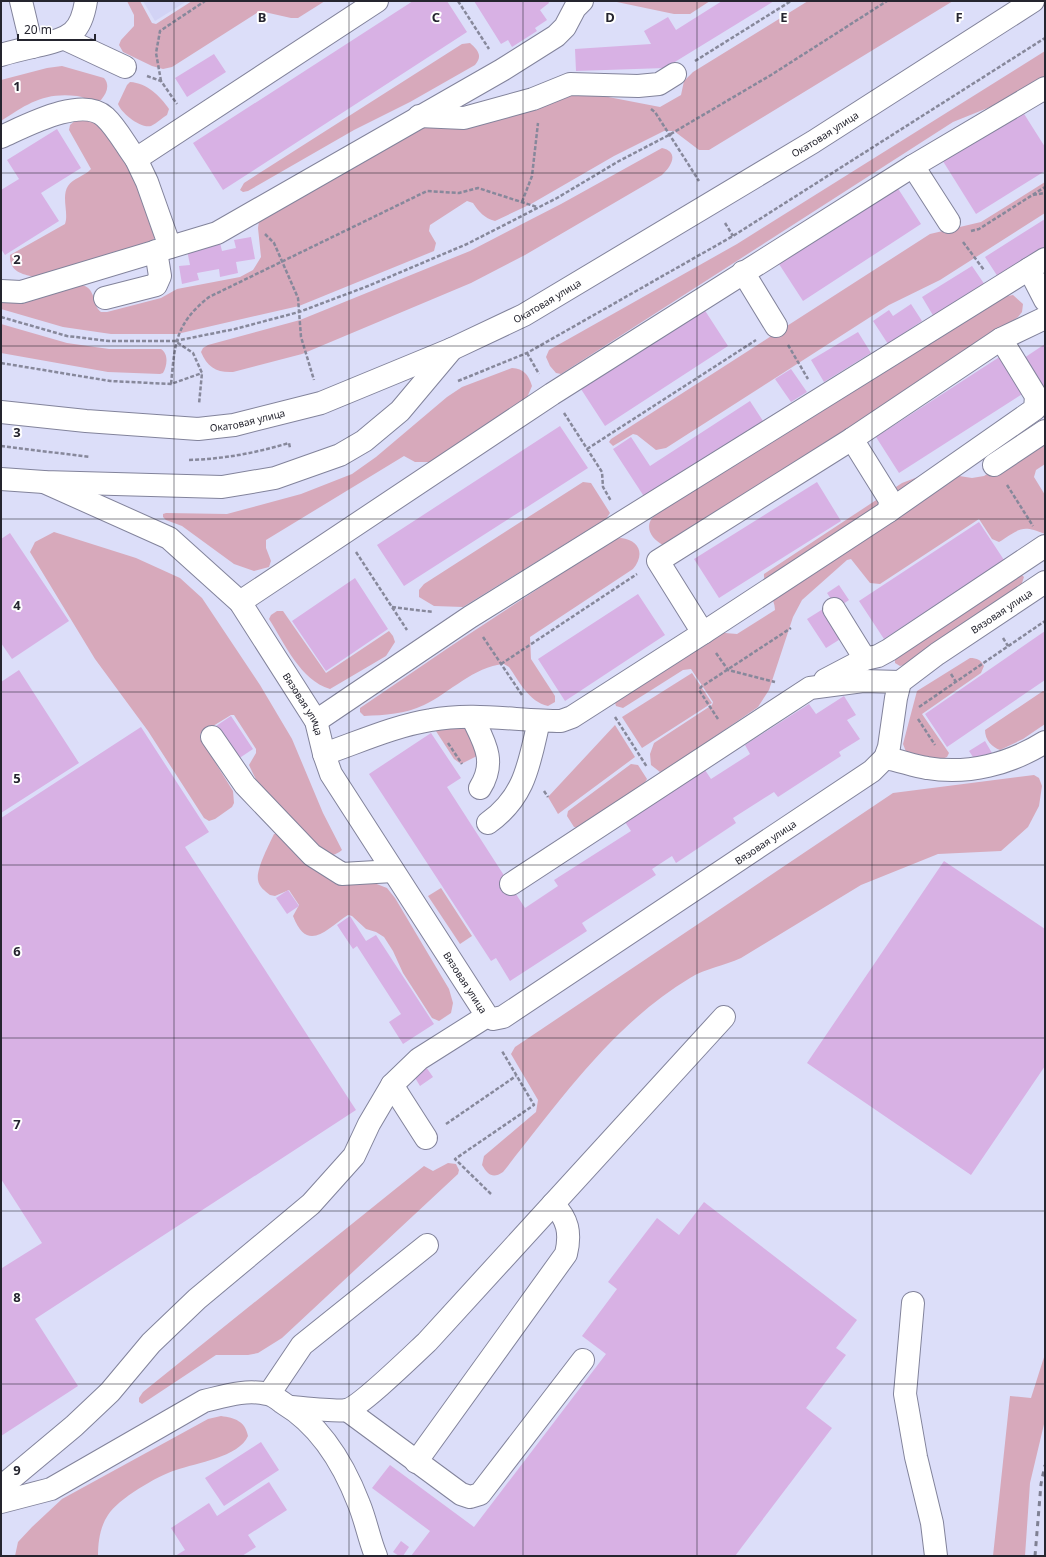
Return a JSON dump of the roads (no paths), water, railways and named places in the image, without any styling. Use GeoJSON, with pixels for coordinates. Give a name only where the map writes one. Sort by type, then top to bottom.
{"type":"FeatureCollection","features":[{"type":"Feature","properties":{"kind":"main road"},"geometry":{"type":"LineString","coordinates":[[21,1],[32,47]]}},
{"type":"Feature","properties":{"kind":"main road"},"geometry":{"type":"LineString","coordinates":[[1,55],[65,39],[78,26],[84,13],[86,1]]}},
{"type":"Feature","properties":{"kind":"main road"},"geometry":{"type":"LineString","coordinates":[[136,159],[376,1]]}},
{"type":"Feature","properties":{"kind":"main road","name":"Окатовая улица"},"geometry":{"type":"LineString","coordinates":[[1,412],[86,421],[198,429],[234,424],[321,404],[452,349],[524,315],[713,204],[813,142],[1033,1]]}},
{"type":"Feature","properties":{"kind":"main road"},"geometry":{"type":"LineString","coordinates":[[1,291],[21,292],[217,233],[502,70],[556,36],[565,27],[571,6]]}},
{"type":"Feature","properties":{"kind":"main road"},"geometry":{"type":"LineString","coordinates":[[65,39],[125,67]]}},
{"type":"Feature","properties":{"kind":"main road"},"geometry":{"type":"LineString","coordinates":[[420,116],[464,118],[533,99],[570,84],[638,86],[658,84],[675,74]]}},
{"type":"Feature","properties":{"kind":"main road"},"geometry":{"type":"LineString","coordinates":[[240,602],[552,394],[743,272],[912,166],[1045,88]]}},
{"type":"Feature","properties":{"kind":"main road"},"geometry":{"type":"LineString","coordinates":[[1,137],[48,116],[75,109],[104,116],[136,159],[147,182],[163,249],[160,276],[156,285],[105,298]]}},
{"type":"Feature","properties":{"kind":"main road"},"geometry":{"type":"LineString","coordinates":[[912,166],[956,227]]}},
{"type":"Feature","properties":{"kind":"main road"},"geometry":{"type":"LineString","coordinates":[[316,721],[470,617],[821,400],[1037,264],[1045,300]]}},
{"type":"Feature","properties":{"kind":"main road"},"geometry":{"type":"LineString","coordinates":[[743,272],[776,326]]}},
{"type":"Feature","properties":{"kind":"main road"},"geometry":{"type":"LineString","coordinates":[[703,633],[658,561],[852,439],[1001,339],[1045,318]]}},
{"type":"Feature","properties":{"kind":"main road"},"geometry":{"type":"LineString","coordinates":[[324,754],[418,722],[432,719],[472,717],[561,721],[572,717],[888,511],[1035,409],[1036,396],[1001,339]]}},
{"type":"Feature","properties":{"kind":"main road"},"geometry":{"type":"LineString","coordinates":[[1,479],[44,482],[222,487],[275,478],[340,455],[364,441],[400,411],[452,349]]}},
{"type":"Feature","properties":{"kind":"main road"},"geometry":{"type":"LineString","coordinates":[[994,465],[1045,431]]}},
{"type":"Feature","properties":{"kind":"main road"},"geometry":{"type":"LineString","coordinates":[[852,439],[890,500],[888,511]]}},
{"type":"Feature","properties":{"kind":"main road","name":"Вязовая улица"},"geometry":{"type":"LineString","coordinates":[[44,482],[169,538],[240,602],[316,721],[324,754],[331,774],[486,1016],[493,1019],[503,1017],[872,771],[885,758]]}},
{"type":"Feature","properties":{"kind":"main road"},"geometry":{"type":"LineString","coordinates":[[512,884],[810,688],[865,659],[878,656],[889,650],[1045,546]]}},
{"type":"Feature","properties":{"kind":"main road","name":"Вязовая улица"},"geometry":{"type":"LineString","coordinates":[[900,682],[937,654],[1045,582]]}},
{"type":"Feature","properties":{"kind":"main road"},"geometry":{"type":"LineString","coordinates":[[834,609],[865,659]]}},
{"type":"Feature","properties":{"kind":"main road"},"geometry":{"type":"LineString","coordinates":[[810,688],[863,681],[900,682],[896,698],[889,747],[885,758],[904,761],[926,768],[951,771],[990,766],[1033,750],[1045,742]]}},
{"type":"Feature","properties":{"kind":"main road"},"geometry":{"type":"LineString","coordinates":[[472,717],[488,750],[487,777],[480,788]]}},
{"type":"Feature","properties":{"kind":"main road"},"geometry":{"type":"LineString","coordinates":[[488,823],[505,810],[523,782],[540,721]]}},
{"type":"Feature","properties":{"kind":"main road"},"geometry":{"type":"LineString","coordinates":[[212,737],[244,785],[312,855],[342,874],[393,871]]}},
{"type":"Feature","properties":{"kind":"main road"},"geometry":{"type":"LineString","coordinates":[[1,1487],[74,1426],[110,1392],[152,1343],[197,1299],[311,1204],[354,1156],[392,1085],[419,1059],[486,1016]]}},
{"type":"Feature","properties":{"kind":"main road"},"geometry":{"type":"LineString","coordinates":[[347,1410],[366,1397],[427,1342],[724,1017]]}},
{"type":"Feature","properties":{"kind":"main road"},"geometry":{"type":"LineString","coordinates":[[392,1085],[426,1138]]}},
{"type":"Feature","properties":{"kind":"main road"},"geometry":{"type":"LineString","coordinates":[[416,1462],[566,1254],[570,1239],[567,1221],[553,1204]]}},
{"type":"Feature","properties":{"kind":"main road"},"geometry":{"type":"LineString","coordinates":[[270,1394],[302,1345],[427,1245]]}},
{"type":"Feature","properties":{"kind":"main road"},"geometry":{"type":"LineString","coordinates":[[913,1303],[905,1394],[916,1457],[932,1523],[936,1556]]}},
{"type":"Feature","properties":{"kind":"main road"},"geometry":{"type":"LineString","coordinates":[[291,1408],[347,1410],[461,1494],[470,1497],[480,1494],[583,1360]]}},
{"type":"Feature","properties":{"kind":"main road"},"geometry":{"type":"LineString","coordinates":[[1,1502],[51,1489],[204,1401],[229,1394],[256,1392],[270,1394],[291,1408],[317,1431],[345,1471],[360,1505],[369,1540],[376,1556]]}},
{"type":"Feature","properties":{"kind":"railway"},"geometry":{"type":"LineString","coordinates":[[1035,1556],[1041,1484],[1045,1465]]}}]}
